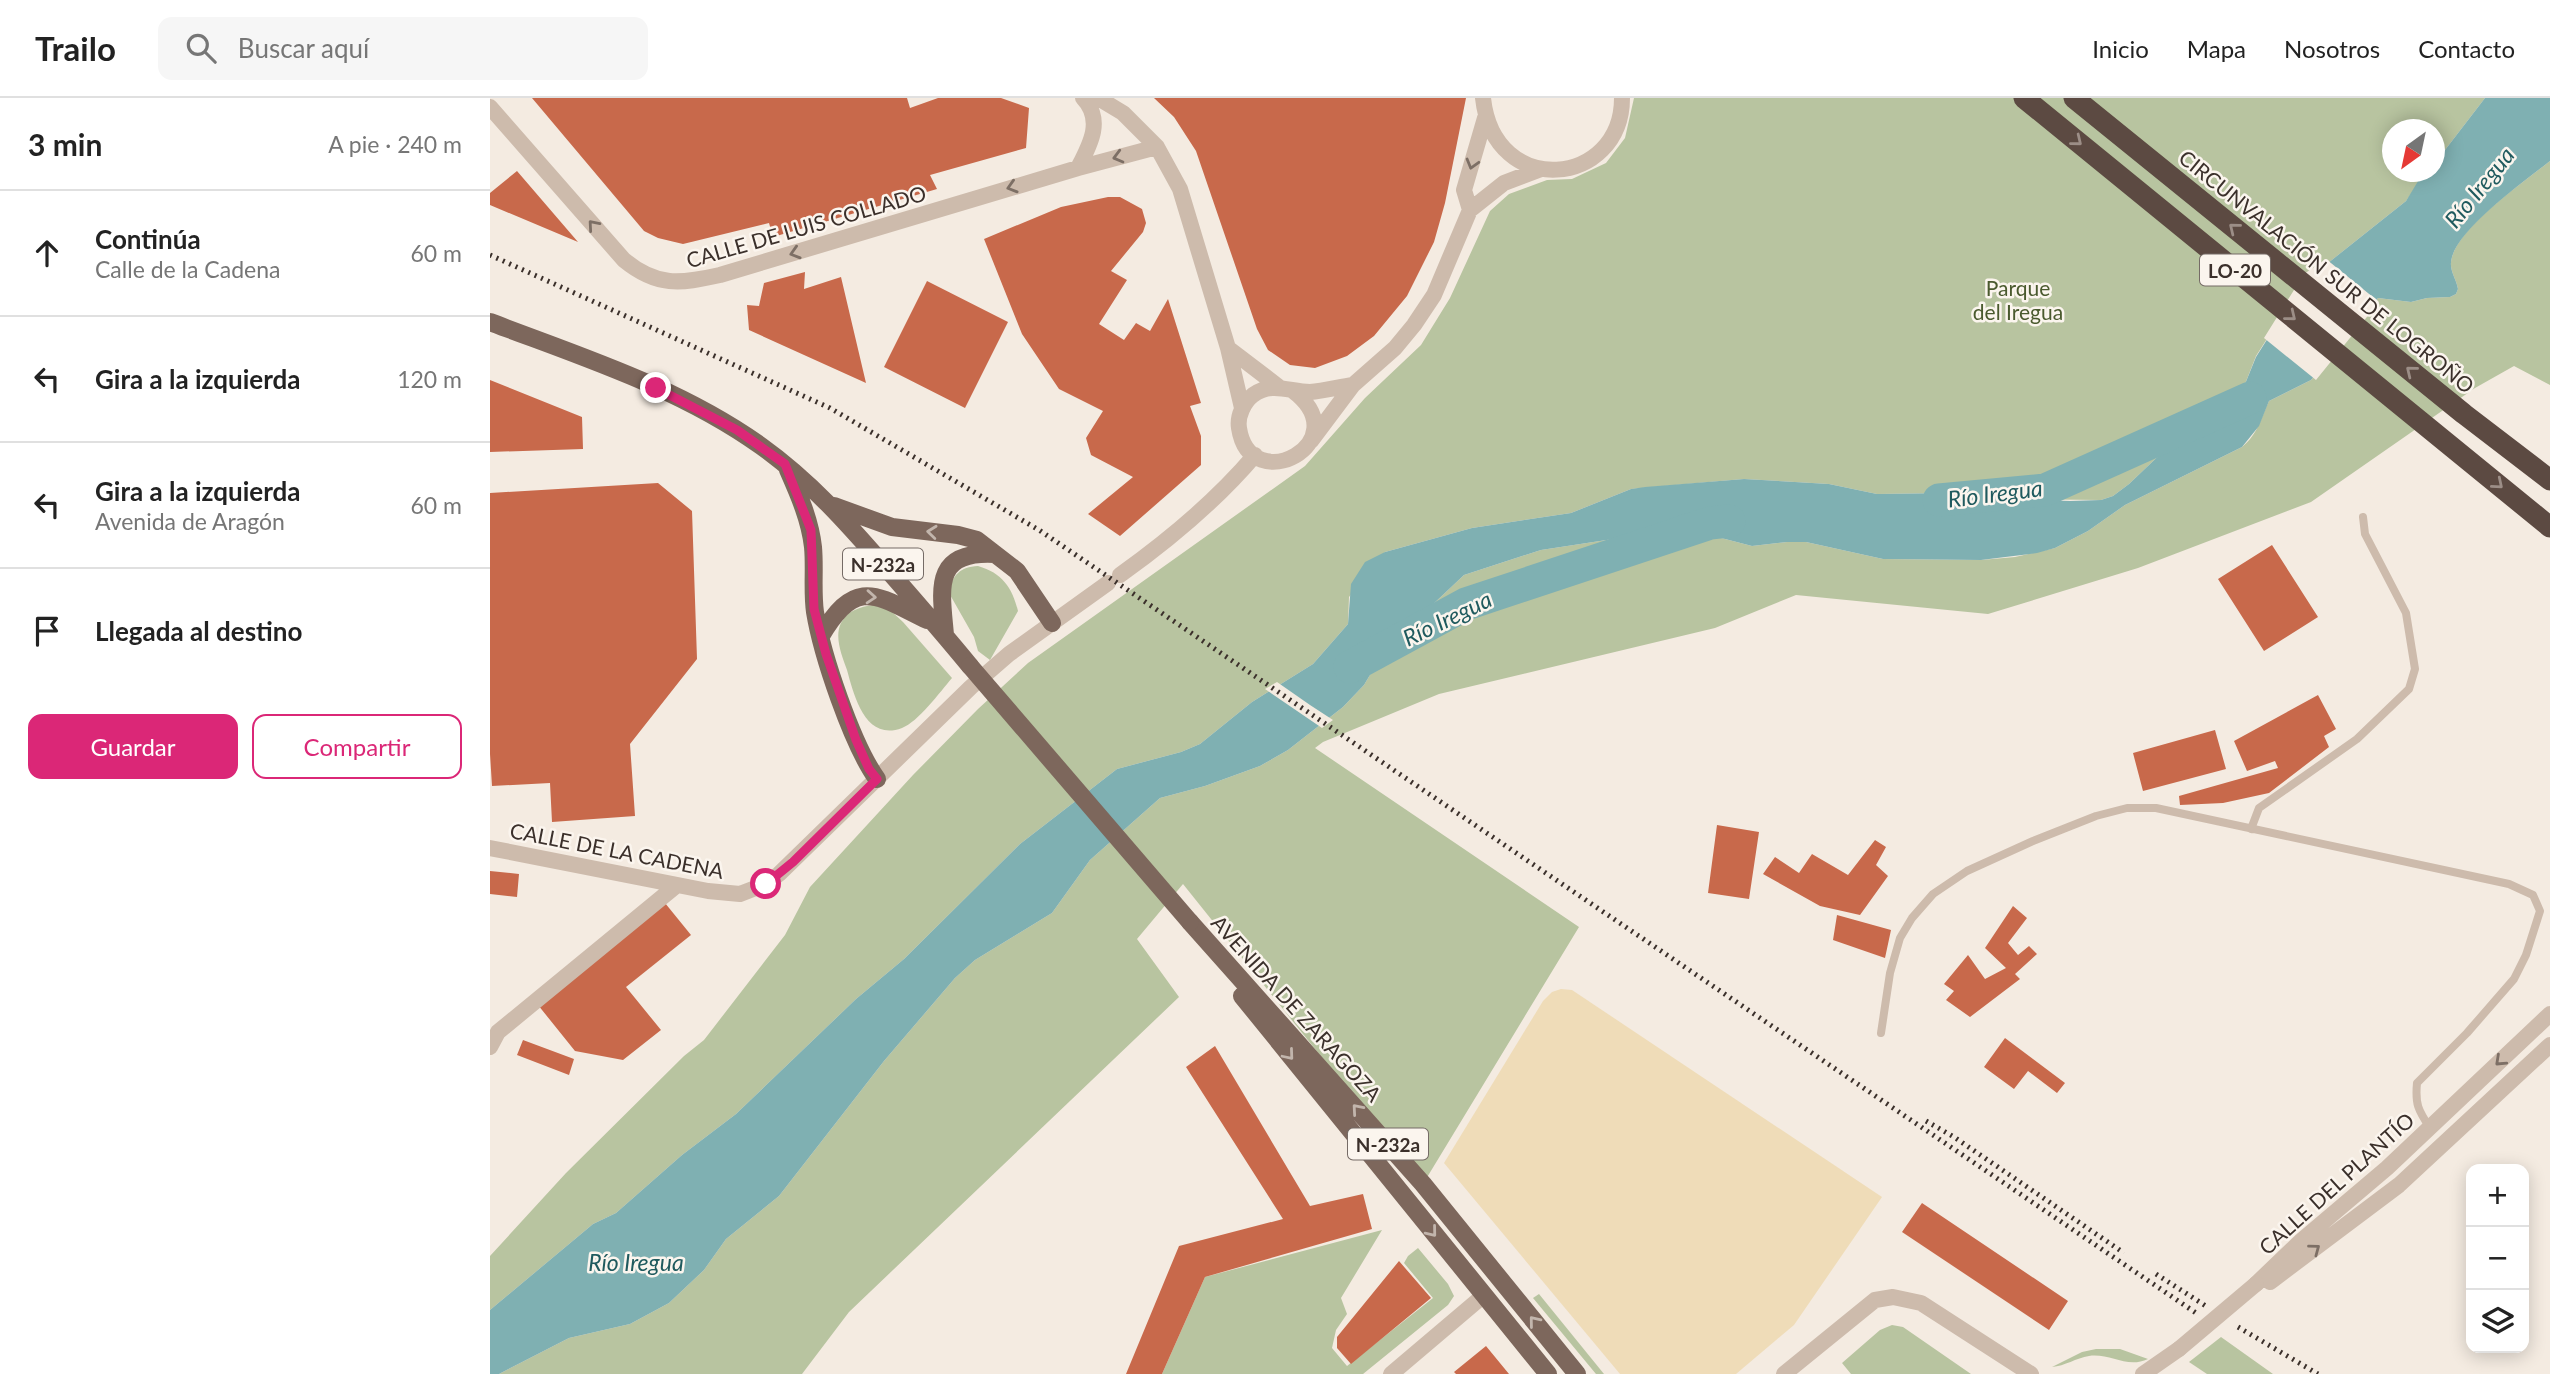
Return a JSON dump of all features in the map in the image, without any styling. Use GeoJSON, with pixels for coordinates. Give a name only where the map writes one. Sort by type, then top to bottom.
{"type":"FeatureCollection","features":[{"type":"Feature","properties":{"kind":"highway","name":"LO-20"},"geometry":{"type":"LineString","coordinates":[[2024,98],[2550,527]]}},
{"type":"Feature","properties":{"kind":"highway","name":"CIRCUNVALACIÓN SUR DE LOGROÑO"},"geometry":{"type":"LineString","coordinates":[[2074,98],[2464,414],[2545,476]]}},
{"type":"Feature","properties":{"kind":"main road","name":"N-232a"},"geometry":{"type":"LineString","coordinates":[[490,322],[597,363],[683,401],[737,430],[785,464],[830,505],[1190,922]]}},
{"type":"Feature","properties":{"kind":"main road"},"geometry":{"type":"LineString","coordinates":[[785,464],[811,530],[814,609],[830,670],[856,740],[869,769],[877,779]]}},
{"type":"Feature","properties":{"kind":"main road"},"geometry":{"type":"LineString","coordinates":[[830,505],[892,527],[970,537],[1010,565],[1024,579],[1052,623]]}},
{"type":"Feature","properties":{"kind":"main road"},"geometry":{"type":"LineString","coordinates":[[821,636],[846,603],[866,595],[892,601],[940,630],[941,588],[945,572],[953,562],[969,555],[994,554]]}},
{"type":"Feature","properties":{"kind":"main road","name":"AVENIDA DE ZARAGOZA"},"geometry":{"type":"LineString","coordinates":[[1190,922],[1222,972],[1548,1374]]}},
{"type":"Feature","properties":{"kind":"main road","name":"AVENIDA DE ZARAGOZA"},"geometry":{"type":"LineString","coordinates":[[1190,922],[1423,1184],[1577,1374]]}},
{"type":"Feature","properties":{"kind":"street"},"geometry":{"type":"LineString","coordinates":[[1078,168],[1091,144],[1095,122],[1090,105],[1083,98]]}},
{"type":"Feature","properties":{"kind":"street"},"geometry":{"type":"LineString","coordinates":[[1098,98],[1123,113],[1157,147],[1180,189],[1228,348],[1242,408]]}},
{"type":"Feature","properties":{"kind":"street"},"geometry":{"type":"LineString","coordinates":[[1483,98],[1485,118],[1493,136],[1505,152],[1522,163],[1541,169],[1558,170],[1582,164],[1601,151],[1615,133],[1622,112],[1622,98]]}},
{"type":"Feature","properties":{"kind":"street","name":"CALLE DE LUIS COLLADO"},"geometry":{"type":"LineString","coordinates":[[490,107],[624,260],[640,274],[667,282],[686,283],[720,275],[1157,147]]}},
{"type":"Feature","properties":{"kind":"street"},"geometry":{"type":"LineString","coordinates":[[1470,210],[1464,190],[1485,118]]}},
{"type":"Feature","properties":{"kind":"street"},"geometry":{"type":"LineString","coordinates":[[1353,385],[1312,392],[1264,389],[1257,392],[1242,408],[1238,423],[1241,438],[1249,451],[1261,459],[1275,463],[1302,453],[1353,385],[1395,348],[1414,325],[1434,295],[1470,210],[1504,183],[1541,169]]}},
{"type":"Feature","properties":{"kind":"street"},"geometry":{"type":"LineString","coordinates":[[1228,348],[1305,400],[1312,412],[1314,427],[1311,441]]}},
{"type":"Feature","properties":{"kind":"street","name":"CALLE DE LA CADENA"},"geometry":{"type":"LineString","coordinates":[[490,848],[723,893],[740,894],[766,884],[793,862],[971,687],[1009,654],[1154,550],[1213,500],[1255,455]]}},
{"type":"Feature","properties":{"kind":"street"},"geometry":{"type":"LineString","coordinates":[[490,1046],[498,1032],[677,885]]}},
{"type":"Feature","properties":{"kind":"street","name":"CALLE DEL PLANTÍO"},"geometry":{"type":"LineString","coordinates":[[2258,1287],[2302,1240],[2388,1168],[2550,1014]]}},
{"type":"Feature","properties":{"kind":"street","name":"CALLE DEL PLANTÍO"},"geometry":{"type":"LineString","coordinates":[[2160,1374],[2181,1351],[2258,1287],[2399,1185],[2550,1045]]}},
{"type":"Feature","properties":{"kind":"street"},"geometry":{"type":"LineString","coordinates":[[1391,1374],[1483,1296]]}},
{"type":"Feature","properties":{"kind":"street"},"geometry":{"type":"LineString","coordinates":[[1784,1374],[1875,1300],[1893,1297],[1921,1303],[2031,1374]]}},
{"type":"Feature","properties":{"kind":"street","name":"CALLE DEL PLANTÍO"},"geometry":{"type":"LineString","coordinates":[[2143,1374],[2181,1351]]}},
{"type":"Feature","properties":{"kind":"lane"},"geometry":{"type":"LineString","coordinates":[[2251,829],[2259,808],[2357,739],[2409,688],[2415,669],[2406,613],[2365,534],[2362,517]]}},
{"type":"Feature","properties":{"kind":"lane"},"geometry":{"type":"LineString","coordinates":[[1881,1033],[1890,973],[1900,939],[1912,918],[1933,894],[1968,871],[2096,816],[2127,808],[2156,808],[2509,884],[2533,895],[2540,911],[2526,955],[2514,979],[2467,1033],[2417,1083],[2415,1100],[2430,1128]]}},
{"type":"Feature","properties":{"kind":"green space","name":"Parque del Iregua"},"geometry":{"type":"Polygon","coordinates":[[[1634,98],[2485,98],[2445,150],[2445,119],[2382,119],[2382,182],[2419,182],[2406,201],[2323,267],[2307,276],[2256,356],[2245,384],[2113,496],[2101,500],[2011,499],[1951,493],[1877,494],[1829,484],[1744,479],[1631,489],[1571,513],[1472,528],[1385,552],[1349,597],[1348,624],[1313,664],[1252,702],[1200,744],[1181,752],[1117,769],[1020,844],[904,959],[856,999],[736,1114],[682,1155],[616,1213],[593,1224],[490,1310],[490,1256],[566,1173],[684,1056],[704,1040],[785,935],[810,887],[913,775],[1028,663],[1305,466],[1365,398],[1421,345],[1450,298],[1490,211],[1509,194],[1547,180],[1572,179],[1606,163],[1625,138],[1634,98]]]}},
{"type":"Feature","properties":{"kind":"green space"},"geometry":{"type":"Polygon","coordinates":[[[2550,161],[2550,385],[2514,366],[2475,388],[2311,502],[2138,568],[1988,614],[1796,595],[1715,628],[1439,694],[1323,742],[1315,748],[1579,927],[1423,1184],[1183,884],[1137,939],[1179,997],[849,1312],[802,1374],[499,1374],[569,1338],[630,1324],[669,1303],[704,1270],[726,1239],[779,1196],[884,1061],[955,978],[975,960],[1052,913],[1090,860],[1160,798],[1205,786],[1260,766],[1288,750],[1343,707],[1364,685],[1398,628],[1429,608],[1464,575],[1541,550],[1672,530],[1702,533],[1752,546],[1806,542],[1883,559],[1981,560],[2015,557],[2055,548],[2088,531],[2125,505],[2242,447],[2255,431],[2269,401],[2311,380],[2378,298],[2411,302],[2456,294],[2458,289],[2451,262],[2467,231],[2550,161]]]}},
{"type":"Feature","properties":{"kind":"green space"},"geometry":{"type":"Polygon","coordinates":[[[978,566],[994,573],[1005,582],[1018,611],[990,660],[978,651],[974,637],[949,593],[952,581],[958,573],[978,566]]]}},
{"type":"Feature","properties":{"kind":"green space"},"geometry":{"type":"Polygon","coordinates":[[[873,605],[890,610],[903,622],[952,678],[915,720],[902,728],[889,731],[879,728],[863,714],[853,692],[839,640],[839,628],[847,615],[859,608],[873,605]]]}},
{"type":"Feature","properties":{"kind":"green space"},"geometry":{"type":"Polygon","coordinates":[[[1382,1230],[1341,1298],[1347,1314],[1336,1330],[1332,1348],[1347,1366],[1433,1298],[1404,1263],[1418,1248],[1448,1284],[1454,1296],[1448,1305],[1363,1374],[1162,1374],[1205,1277],[1382,1230]]]}},
{"type":"Feature","properties":{"kind":"green space"},"geometry":{"type":"Polygon","coordinates":[[[1539,1294],[1604,1374],[1596,1374],[1533,1298],[1539,1294]]]}},
{"type":"Feature","properties":{"kind":"green space"},"geometry":{"type":"Polygon","coordinates":[[[1892,1325],[1903,1327],[1971,1374],[1851,1374],[1842,1363],[1880,1330],[1892,1325]]]}},
{"type":"Feature","properties":{"kind":"green space"},"geometry":{"type":"Polygon","coordinates":[[[2221,1337],[2273,1374],[2207,1374],[2189,1362],[2221,1337]]]}},
{"type":"Feature","properties":{"kind":"green space"},"geometry":{"type":"Polygon","coordinates":[[[2120,1349],[2148,1359],[2126,1362],[2089,1356],[2052,1367],[2082,1352],[2120,1349]]]}},
{"type":"Feature","properties":{"kind":"sand"},"geometry":{"type":"Polygon","coordinates":[[[1572,990],[1882,1197],[1794,1325],[1736,1374],[1620,1374],[1444,1163],[1543,1001],[1552,992],[1572,990]]]}},
{"type":"Feature","properties":{"kind":"water","name":"Río Iregua"},"geometry":{"type":"Polygon","coordinates":[[[2485,98],[2550,98],[2550,161],[2495,205],[2467,232],[2451,262],[2458,289],[2456,294],[2411,302],[2378,298],[2311,380],[2269,401],[2259,426],[2242,447],[2125,505],[2088,531],[2055,548],[1981,560],[1883,559],[1806,542],[1752,546],[1702,533],[1672,530],[1541,550],[1464,575],[1429,608],[1398,628],[1364,685],[1343,707],[1288,750],[1260,766],[1205,786],[1160,798],[1090,860],[1052,913],[975,960],[955,978],[884,1061],[779,1196],[726,1239],[704,1270],[669,1303],[630,1324],[569,1338],[499,1374],[490,1374],[490,1310],[593,1224],[616,1213],[682,1155],[736,1114],[856,999],[904,959],[1020,844],[1117,769],[1181,752],[1200,744],[1252,702],[1313,664],[1348,624],[1351,584],[1365,562],[1385,552],[1472,528],[1571,513],[1631,489],[1645,487],[1744,479],[1829,484],[1877,494],[1951,493],[2070,501],[2101,500],[2113,496],[2245,384],[2256,357],[2307,276],[2323,267],[2406,201],[2418,182],[2445,182],[2445,150],[2485,98]]]}},
{"type":"Feature","properties":{"kind":"pier"},"geometry":{"type":"Polygon","coordinates":[[[2326,259],[2379,302],[2316,380],[2264,338],[2304,274],[2326,259]]]}},
{"type":"Feature","properties":{"kind":"pier"},"geometry":{"type":"Polygon","coordinates":[[[1277,682],[1333,720],[1322,728],[1265,689],[1277,682]]]}},
{"type":"Feature","properties":{"kind":"building"},"geometry":{"type":"Polygon","coordinates":[[[532,98],[907,98],[910,108],[938,98],[1001,98],[1029,108],[1026,148],[930,175],[937,189],[773,237],[769,223],[683,244],[658,238],[644,231],[532,98]]]}},
{"type":"Feature","properties":{"kind":"building"},"geometry":{"type":"Polygon","coordinates":[[[1154,98],[1466,98],[1445,203],[1434,242],[1407,296],[1374,336],[1347,356],[1315,368],[1290,365],[1268,350],[1257,329],[1196,151],[1174,117],[1154,98]]]}},
{"type":"Feature","properties":{"kind":"building"},"geometry":{"type":"Polygon","coordinates":[[[517,171],[578,242],[490,205],[490,193],[517,171]]]}},
{"type":"Feature","properties":{"kind":"building"},"geometry":{"type":"Polygon","coordinates":[[[1120,197],[1142,209],[1146,223],[1143,232],[1111,271],[1127,280],[1099,324],[1124,340],[1136,323],[1150,331],[1168,299],[1201,403],[1190,406],[1201,436],[1201,465],[1120,536],[1088,514],[1133,477],[1091,455],[1086,438],[1103,411],[1059,389],[1022,334],[984,239],[1061,207],[1120,197]]]}},
{"type":"Feature","properties":{"kind":"building"},"geometry":{"type":"Polygon","coordinates":[[[805,272],[804,289],[841,277],[866,383],[749,330],[747,305],[759,306],[764,283],[805,272]]]}},
{"type":"Feature","properties":{"kind":"building"},"geometry":{"type":"Polygon","coordinates":[[[927,281],[1008,322],[965,408],[884,367],[927,281]]]}},
{"type":"Feature","properties":{"kind":"building"},"geometry":{"type":"Polygon","coordinates":[[[490,380],[582,417],[583,449],[490,452],[490,380]]]}},
{"type":"Feature","properties":{"kind":"building"},"geometry":{"type":"Polygon","coordinates":[[[658,483],[692,511],[697,659],[630,744],[635,816],[552,822],[550,783],[492,786],[490,493],[658,483]]]}},
{"type":"Feature","properties":{"kind":"building"},"geometry":{"type":"Polygon","coordinates":[[[2272,545],[2318,617],[2264,651],[2218,579],[2272,545]]]}},
{"type":"Feature","properties":{"kind":"building"},"geometry":{"type":"Polygon","coordinates":[[[2318,695],[2336,729],[2324,736],[2329,747],[2269,793],[2223,803],[2180,805],[2179,796],[2278,768],[2275,761],[2247,771],[2234,741],[2318,695]]]}},
{"type":"Feature","properties":{"kind":"building"},"geometry":{"type":"Polygon","coordinates":[[[2215,730],[2226,769],[2143,791],[2133,753],[2215,730]]]}},
{"type":"Feature","properties":{"kind":"building"},"geometry":{"type":"Polygon","coordinates":[[[1717,825],[1759,832],[1749,899],[1708,893],[1717,825]]]}},
{"type":"Feature","properties":{"kind":"building"},"geometry":{"type":"Polygon","coordinates":[[[1875,840],[1886,847],[1876,865],[1888,876],[1860,915],[1820,906],[1763,874],[1775,857],[1799,873],[1812,854],[1848,875],[1875,840]]]}},
{"type":"Feature","properties":{"kind":"building"},"geometry":{"type":"Polygon","coordinates":[[[490,871],[519,874],[517,897],[490,894],[490,871]]]}},
{"type":"Feature","properties":{"kind":"building"},"geometry":{"type":"Polygon","coordinates":[[[665,903],[691,935],[626,987],[661,1030],[623,1060],[575,1051],[538,1005],[665,903]]]}},
{"type":"Feature","properties":{"kind":"building"},"geometry":{"type":"Polygon","coordinates":[[[2013,906],[2027,918],[2008,943],[2018,955],[2029,946],[2037,954],[2015,974],[2020,979],[1970,1017],[1946,1000],[1954,991],[1944,984],[1968,955],[1985,979],[2006,968],[1985,948],[2013,906]]]}},
{"type":"Feature","properties":{"kind":"building"},"geometry":{"type":"Polygon","coordinates":[[[1837,915],[1891,930],[1885,958],[1833,940],[1837,915]]]}},
{"type":"Feature","properties":{"kind":"building"},"geometry":{"type":"Polygon","coordinates":[[[2005,1038],[2065,1083],[2057,1093],[2028,1071],[2014,1089],[1984,1067],[2005,1038]]]}},
{"type":"Feature","properties":{"kind":"building"},"geometry":{"type":"Polygon","coordinates":[[[523,1040],[574,1059],[569,1075],[517,1055],[523,1040]]]}},
{"type":"Feature","properties":{"kind":"building"},"geometry":{"type":"Polygon","coordinates":[[[1215,1046],[1310,1206],[1363,1194],[1372,1229],[1205,1277],[1162,1374],[1126,1374],[1179,1246],[1283,1219],[1186,1067],[1215,1046]]]}},
{"type":"Feature","properties":{"kind":"building"},"geometry":{"type":"Polygon","coordinates":[[[1922,1203],[2068,1301],[2049,1330],[1902,1232],[1922,1203]]]}},
{"type":"Feature","properties":{"kind":"building"},"geometry":{"type":"Polygon","coordinates":[[[1399,1261],[1431,1298],[1351,1364],[1337,1348],[1337,1337],[1399,1261]]]}},
{"type":"Feature","properties":{"kind":"building"},"geometry":{"type":"Polygon","coordinates":[[[1486,1346],[1509,1374],[1454,1372],[1486,1346]]]}},
{"type":"Feature","properties":{"kind":"waterway","name":"Río Iregua"},"geometry":{"type":"LineString","coordinates":[[1939,500],[2045,490],[2250,398]]}},
{"type":"Feature","properties":{"kind":"waterway","name":"Río Iregua"},"geometry":{"type":"LineString","coordinates":[[1350,667],[1466,604],[1710,523],[1729,521]]}},
{"type":"Feature","properties":{"kind":"railway"},"geometry":{"type":"LineString","coordinates":[[490,255],[830,408],[1039,530],[2199,1315]]}},
{"type":"Feature","properties":{"kind":"railway"},"geometry":{"type":"LineString","coordinates":[[1926,1121],[1954,1137],[2124,1253]]}},
{"type":"Feature","properties":{"kind":"railway"},"geometry":{"type":"LineString","coordinates":[[2156,1274],[2209,1308]]}},
{"type":"Feature","properties":{"kind":"railway"},"geometry":{"type":"LineString","coordinates":[[2238,1327],[2318,1374]]}},
{"type":"Feature","properties":{"kind":"route"},"geometry":{"type":"LineString","coordinates":[[656,388],[737,430],[785,464],[811,530],[814,609],[830,670],[856,740],[869,769],[877,779],[793,862],[766,884]]}}]}
